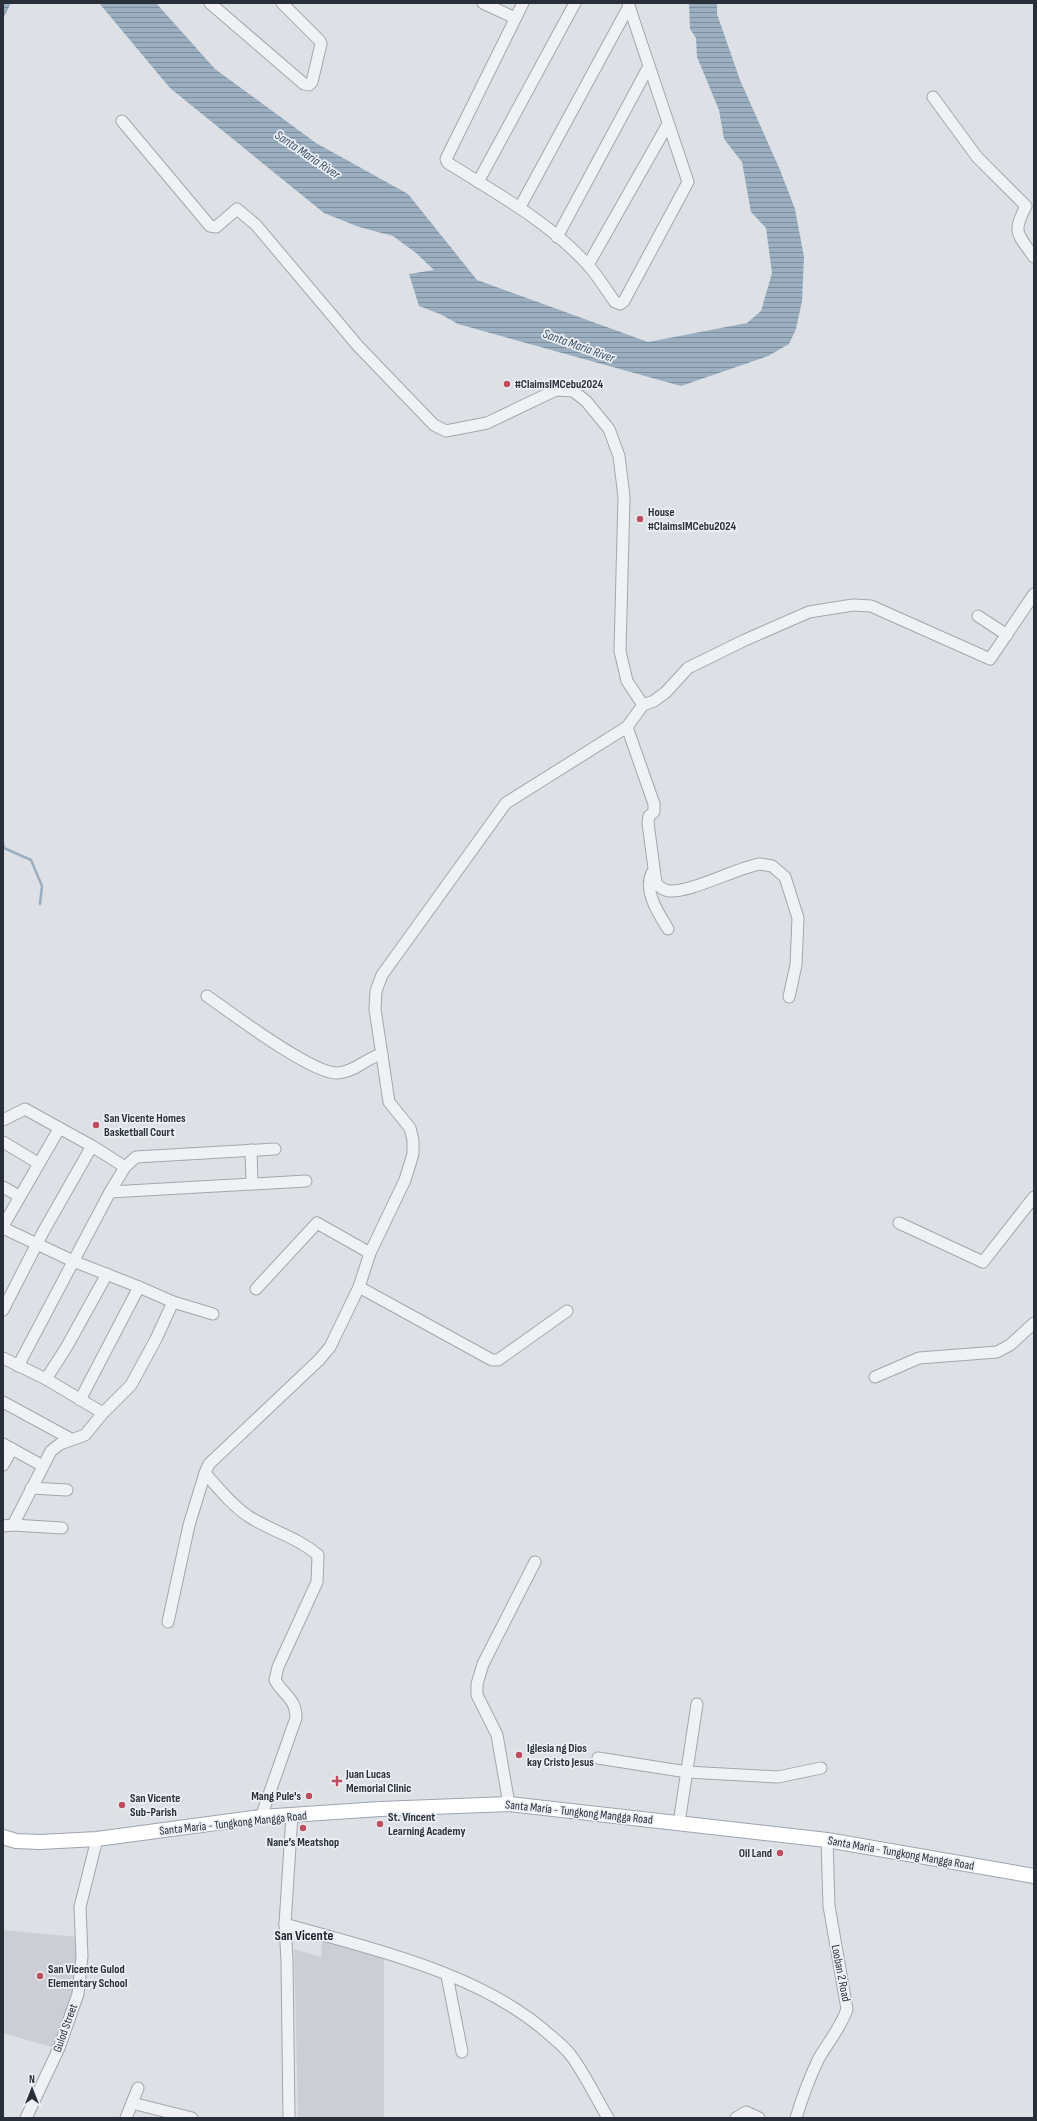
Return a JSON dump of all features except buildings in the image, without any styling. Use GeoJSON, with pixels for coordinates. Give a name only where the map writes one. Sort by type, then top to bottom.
{"type":"FeatureCollection","features":[{"type":"Feature","properties":{"kind":"main road","name":"Santa Maria - Tungkong Mangga Road"},"geometry":{"type":"LineString","coordinates":[[3,1837],[16,1841],[40,1842],[97,1839],[262,1817],[380,1809],[509,1804],[827,1840],[1034,1876]]}},
{"type":"Feature","properties":{"kind":"street"},"geometry":{"type":"LineString","coordinates":[[210,3],[304,84],[309,85],[312,82],[321,44],[320,41],[282,3]]}},
{"type":"Feature","properties":{"kind":"street"},"geometry":{"type":"LineString","coordinates":[[483,3],[515,18]]}},
{"type":"Feature","properties":{"kind":"street"},"geometry":{"type":"LineString","coordinates":[[523,3],[447,155],[448,163],[520,207],[557,237],[588,265],[615,302],[620,304],[624,301],[688,182],[629,5]]}},
{"type":"Feature","properties":{"kind":"street"},"geometry":{"type":"LineString","coordinates":[[478,182],[575,3]]}},
{"type":"Feature","properties":{"kind":"street"},"geometry":{"type":"LineString","coordinates":[[520,207],[629,5]]}},
{"type":"Feature","properties":{"kind":"street"},"geometry":{"type":"LineString","coordinates":[[557,237],[649,66]]}},
{"type":"Feature","properties":{"kind":"street"},"geometry":{"type":"LineString","coordinates":[[933,97],[977,157],[1030,207],[1017,225],[1017,231],[1034,257]]}},
{"type":"Feature","properties":{"kind":"street"},"geometry":{"type":"LineString","coordinates":[[122,121],[210,226],[216,227],[237,209],[256,226],[358,346],[434,425],[446,431],[487,423],[556,390],[573,391],[586,401],[609,429],[619,456],[624,497],[620,651],[627,681],[643,705]]}},
{"type":"Feature","properties":{"kind":"street"},"geometry":{"type":"LineString","coordinates":[[588,265],[668,124]]}},
{"type":"Feature","properties":{"kind":"street"},"geometry":{"type":"LineString","coordinates":[[168,1622],[189,1525],[204,1473],[209,1464],[319,1360],[330,1347],[359,1287],[370,1253],[405,1180],[413,1154],[413,1140],[410,1128],[389,1102],[375,1009],[376,991],[382,975],[506,803],[627,727],[643,705],[654,701],[666,692],[688,668],[744,640],[810,612],[853,605],[872,606],[990,659],[1034,594]]}},
{"type":"Feature","properties":{"kind":"street"},"geometry":{"type":"LineString","coordinates":[[978,616],[1007,635]]}},
{"type":"Feature","properties":{"kind":"street"},"geometry":{"type":"LineString","coordinates":[[627,727],[654,804],[654,810],[649,816],[648,823],[656,883],[664,890],[669,891],[686,888],[749,866],[760,864],[772,866],[785,877],[798,918],[796,965],[789,997]]}},
{"type":"Feature","properties":{"kind":"street"},"geometry":{"type":"LineString","coordinates":[[654,869],[650,876],[650,892],[656,909],[668,929]]}},
{"type":"Feature","properties":{"kind":"street"},"geometry":{"type":"LineString","coordinates":[[207,996],[273,1042],[325,1072],[338,1073],[346,1071],[382,1054]]}},
{"type":"Feature","properties":{"kind":"street"},"geometry":{"type":"LineString","coordinates":[[3,1120],[25,1109],[92,1146],[125,1167]]}},
{"type":"Feature","properties":{"kind":"street"},"geometry":{"type":"LineString","coordinates":[[59,1129],[19,1196],[3,1227],[73,1261],[173,1302],[213,1314]]}},
{"type":"Feature","properties":{"kind":"street"},"geometry":{"type":"LineString","coordinates":[[3,1142],[38,1163]]}},
{"type":"Feature","properties":{"kind":"street"},"geometry":{"type":"LineString","coordinates":[[3,1310],[43,1232],[92,1146]]}},
{"type":"Feature","properties":{"kind":"street"},"geometry":{"type":"LineString","coordinates":[[18,1366],[110,1192],[125,1167],[136,1157],[275,1149]]}},
{"type":"Feature","properties":{"kind":"street"},"geometry":{"type":"LineString","coordinates":[[251,1150],[252,1184]]}},
{"type":"Feature","properties":{"kind":"street"},"geometry":{"type":"LineString","coordinates":[[110,1192],[306,1181]]}},
{"type":"Feature","properties":{"kind":"street"},"geometry":{"type":"LineString","coordinates":[[3,1187],[19,1196]]}},
{"type":"Feature","properties":{"kind":"street"},"geometry":{"type":"LineString","coordinates":[[899,1223],[983,1262],[1034,1196]]}},
{"type":"Feature","properties":{"kind":"street"},"geometry":{"type":"LineString","coordinates":[[256,1289],[316,1223],[370,1253]]}},
{"type":"Feature","properties":{"kind":"street"},"geometry":{"type":"LineString","coordinates":[[46,1379],[66,1348],[107,1274]]}},
{"type":"Feature","properties":{"kind":"street"},"geometry":{"type":"LineString","coordinates":[[80,1400],[139,1287]]}},
{"type":"Feature","properties":{"kind":"street"},"geometry":{"type":"LineString","coordinates":[[359,1287],[492,1360],[498,1360],[567,1311]]}},
{"type":"Feature","properties":{"kind":"street"},"geometry":{"type":"LineString","coordinates":[[62,1528],[8,1526],[51,1451],[71,1439],[85,1435],[103,1413],[131,1385],[173,1302]]}},
{"type":"Feature","properties":{"kind":"street"},"geometry":{"type":"LineString","coordinates":[[875,1377],[918,1358],[997,1352],[1010,1345],[1034,1323]]}},
{"type":"Feature","properties":{"kind":"street"},"geometry":{"type":"LineString","coordinates":[[3,1358],[46,1379],[103,1413]]}},
{"type":"Feature","properties":{"kind":"street"},"geometry":{"type":"LineString","coordinates":[[3,1402],[71,1439]]}},
{"type":"Feature","properties":{"kind":"street"},"geometry":{"type":"LineString","coordinates":[[3,1465],[8,1446],[43,1466]]}},
{"type":"Feature","properties":{"kind":"street"},"geometry":{"type":"LineString","coordinates":[[204,1473],[248,1516],[306,1544],[318,1555],[316,1582],[278,1666],[275,1680],[280,1688],[292,1700],[296,1708],[296,1718],[262,1817]]}},
{"type":"Feature","properties":{"kind":"street"},"geometry":{"type":"LineString","coordinates":[[31,1488],[66,1490]]}},
{"type":"Feature","properties":{"kind":"street"},"geometry":{"type":"LineString","coordinates":[[509,1804],[497,1735],[476,1695],[477,1684],[483,1664],[535,1562]]}},
{"type":"Feature","properties":{"kind":"street"},"geometry":{"type":"LineString","coordinates":[[680,1823],[697,1704]]}},
{"type":"Feature","properties":{"kind":"street"},"geometry":{"type":"LineString","coordinates":[[598,1758],[687,1772],[778,1777],[821,1768]]}},
{"type":"Feature","properties":{"kind":"street"},"geometry":{"type":"LineString","coordinates":[[289,2118],[288,1960],[285,1924],[292,1815]]}},
{"type":"Feature","properties":{"kind":"street","name":"Gulod Street"},"geometry":{"type":"LineString","coordinates":[[26,2118],[59,2048],[78,1994],[82,1956],[80,1906],[97,1839]]}},
{"type":"Feature","properties":{"kind":"street","name":"Looban 2 Road"},"geometry":{"type":"LineString","coordinates":[[796,2118],[804,2092],[818,2060],[843,2021],[847,2009],[829,1906],[827,1840]]}},
{"type":"Feature","properties":{"kind":"street"},"geometry":{"type":"LineString","coordinates":[[285,1924],[390,1955],[471,1985],[509,2004],[539,2025],[569,2052],[608,2118]]}},
{"type":"Feature","properties":{"kind":"street"},"geometry":{"type":"LineString","coordinates":[[447,1976],[462,2052]]}},
{"type":"Feature","properties":{"kind":"street"},"geometry":{"type":"LineString","coordinates":[[126,2118],[138,2088]]}},
{"type":"Feature","properties":{"kind":"street"},"geometry":{"type":"LineString","coordinates":[[132,2103],[192,2118]]}},
{"type":"Feature","properties":{"kind":"street"},"geometry":{"type":"LineString","coordinates":[[736,2118],[746,2112],[759,2118]]}},
{"type":"Feature","properties":{"kind":"shaded area","name":"San Vicente Gulod Elementary School"},"geometry":{"type":"Polygon","coordinates":[[[3,1930],[77,1937],[79,1956],[74,1996],[55,2048],[3,2033],[3,1930]]]}},
{"type":"Feature","properties":{"kind":"shaded area"},"geometry":{"type":"Polygon","coordinates":[[[322,1937],[384,1955],[384,2118],[298,2118],[294,1949],[321,1957],[322,1937]]]}},
{"type":"Feature","properties":{"kind":"water"},"geometry":{"type":"Polygon","coordinates":[[[3,3],[11,3],[3,19],[3,3]]]}},
{"type":"Feature","properties":{"kind":"water","name":"Santa Maria River"},"geometry":{"type":"Polygon","coordinates":[[[99,3],[156,3],[215,69],[316,143],[408,194],[477,280],[648,342],[747,323],[761,311],[772,273],[766,228],[751,212],[742,162],[724,139],[719,110],[697,57],[696,38],[690,29],[689,3],[717,3],[717,14],[740,80],[780,170],[795,209],[804,257],[802,301],[796,329],[789,344],[768,356],[681,386],[458,324],[440,314],[419,306],[409,274],[434,270],[416,253],[393,236],[359,227],[324,213],[170,88],[99,3]]]}},
{"type":"Feature","properties":{"kind":"waterway"},"geometry":{"type":"LineString","coordinates":[[3,843],[4,848],[31,860],[42,886],[40,904]]}},
{"type":"Feature","properties":{"kind":"place","name":"#ClaimsIMCebu2024"},"geometry":{"type":"Point","coordinates":[507,384]}},
{"type":"Feature","properties":{"kind":"place","name":"House #ClaimsIMCebu2024"},"geometry":{"type":"Point","coordinates":[640,519]}},
{"type":"Feature","properties":{"kind":"place","name":"San Vicente Homes Basketball Court"},"geometry":{"type":"Point","coordinates":[96,1125]}},
{"type":"Feature","properties":{"kind":"place","name":"Iglesia ng Dios kay Cristo Jesus"},"geometry":{"type":"Point","coordinates":[519,1755]}},
{"type":"Feature","properties":{"kind":"place","name":"Juan Lucas Memorial Clinic"},"geometry":{"type":"Point","coordinates":[337,1781]}},
{"type":"Feature","properties":{"kind":"place","name":"Mang Pule's"},"geometry":{"type":"Point","coordinates":[309,1796]}},
{"type":"Feature","properties":{"kind":"place","name":"San Vicente Sub-Parish"},"geometry":{"type":"Point","coordinates":[122,1805]}},
{"type":"Feature","properties":{"kind":"place","name":"St. Vincent Learning Academy"},"geometry":{"type":"Point","coordinates":[380,1824]}},
{"type":"Feature","properties":{"kind":"place","name":"Nane’s Meatshop"},"geometry":{"type":"Point","coordinates":[303,1828]}},
{"type":"Feature","properties":{"kind":"place","name":"Oil Land"},"geometry":{"type":"Point","coordinates":[780,1853]}},
{"type":"Feature","properties":{"kind":"place","name":"San Vicente Gulod Elementary School"},"geometry":{"type":"Point","coordinates":[40,1976]}},
{"type":"Feature","properties":{"kind":"district","name":"San Vicente"},"geometry":{"type":"Point","coordinates":[304,1935]}}]}
